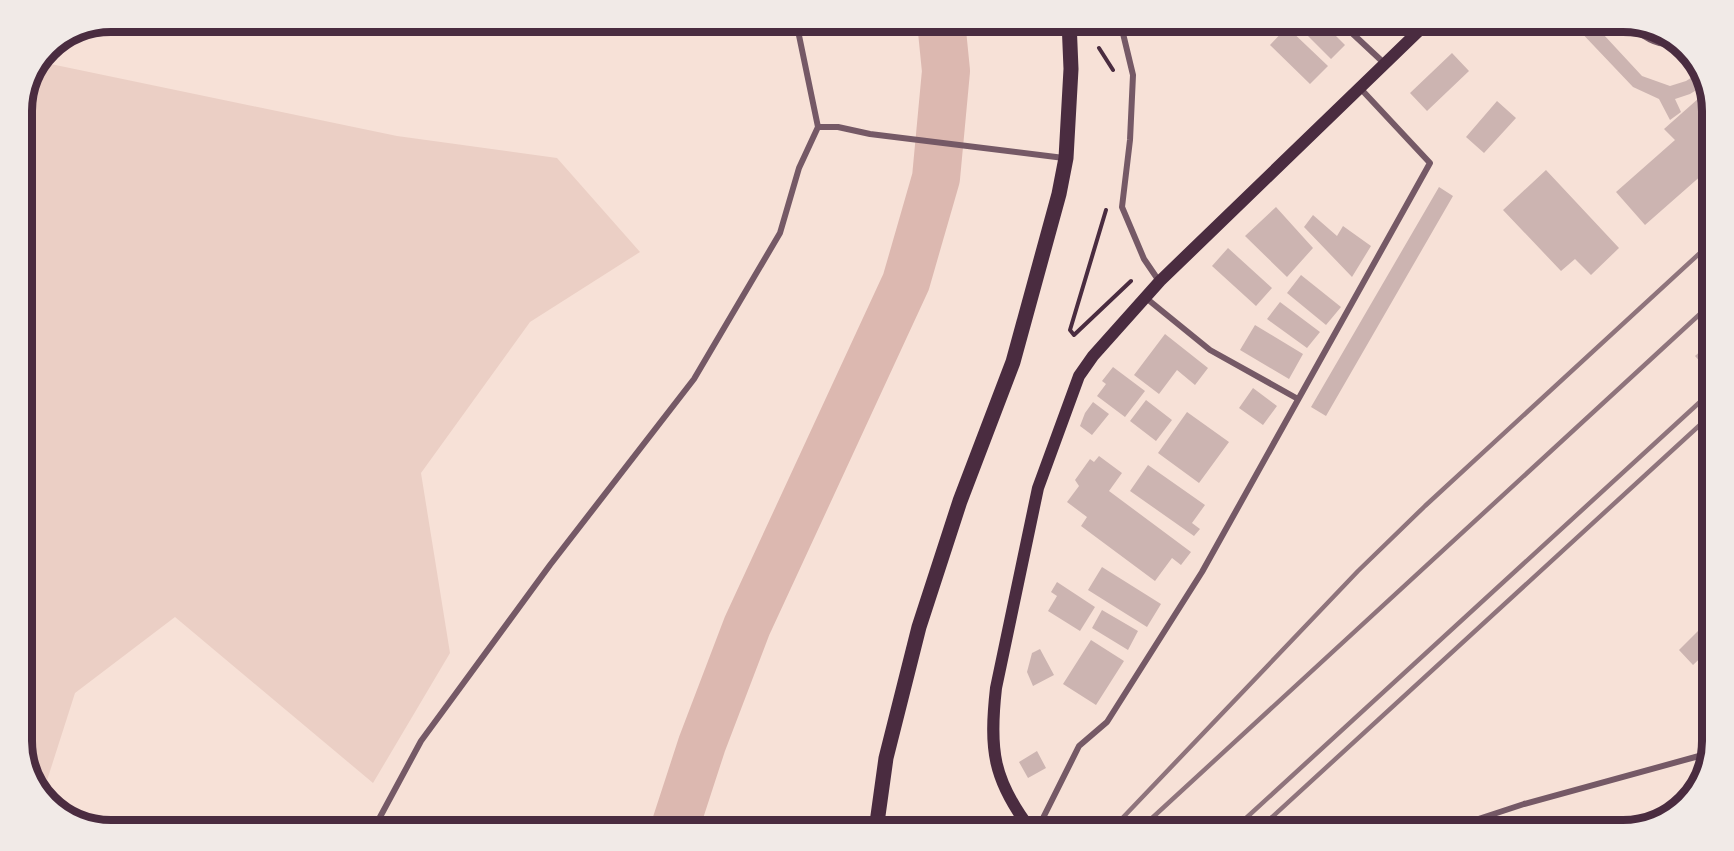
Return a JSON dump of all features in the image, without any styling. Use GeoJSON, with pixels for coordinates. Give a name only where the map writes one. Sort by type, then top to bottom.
{"type":"FeatureCollection","features":[{"type":"Feature","properties":{"kind":"main road"},"geometry":{"type":"LineString","coordinates":[[877,820],[886,758],[920,627],[960,501],[1013,362],[1059,194],[1066,158],[1071,69],[1069,31]]}},
{"type":"Feature","properties":{"kind":"main road"},"geometry":{"type":"LineString","coordinates":[[1024,820],[1003,789],[994,758],[992,720],[996,688],[1038,488],[1079,376],[1093,356],[1160,281],[1418,31]]}},
{"type":"Feature","properties":{"kind":"street"},"geometry":{"type":"LineString","coordinates":[[378,820],[421,741],[550,565],[694,379],[780,232],[799,168],[818,127],[798,31]]}},
{"type":"Feature","properties":{"kind":"street"},"geometry":{"type":"LineString","coordinates":[[1122,31],[1133,75],[1130,140],[1122,207],[1148,265],[1160,281]]}},
{"type":"Feature","properties":{"kind":"street"},"geometry":{"type":"LineString","coordinates":[[1350,31],[1384,63]]}},
{"type":"Feature","properties":{"kind":"street"},"geometry":{"type":"LineString","coordinates":[[1042,820],[1079,746],[1107,722],[1202,572],[1430,163],[1359,87]]}},
{"type":"Feature","properties":{"kind":"street"},"geometry":{"type":"LineString","coordinates":[[818,127],[838,127],[870,134],[1008,149],[1066,158]]}},
{"type":"Feature","properties":{"kind":"street"},"geometry":{"type":"LineString","coordinates":[[1146,297],[1210,350],[1298,399]]}},
{"type":"Feature","properties":{"kind":"street"},"geometry":{"type":"LineString","coordinates":[[1475,820],[1524,804],[1701,755]]}},
{"type":"Feature","properties":{"kind":"lane"},"geometry":{"type":"LineString","coordinates":[[1641,33],[1650,41],[1662,46],[1667,45]]}},
{"type":"Feature","properties":{"kind":"path"},"geometry":{"type":"LineString","coordinates":[[1099,48],[1118,78]]}},
{"type":"Feature","properties":{"kind":"path"},"geometry":{"type":"LineString","coordinates":[[1109,200],[1070,330],[1074,334],[1148,265]]}},
{"type":"Feature","properties":{"kind":"shaded area"},"geometry":{"type":"Polygon","coordinates":[[[47,63],[397,136],[557,158],[640,252],[530,322],[421,473],[450,653],[373,783],[175,617],[75,693],[46,785],[36,766],[32,746],[32,105],[34,90],[47,63]]]}},
{"type":"Feature","properties":{"kind":"building"},"geometry":{"type":"Polygon","coordinates":[[[1283,31],[1291,31],[1328,66],[1310,84],[1270,45],[1283,31]]]}},
{"type":"Feature","properties":{"kind":"building"},"geometry":{"type":"Polygon","coordinates":[[[1303,31],[1331,31],[1345,45],[1331,59],[1303,31]]]}},
{"type":"Feature","properties":{"kind":"building"},"geometry":{"type":"Polygon","coordinates":[[[1580,31],[1600,31],[1642,76],[1670,86],[1694,76],[1699,88],[1675,99],[1681,112],[1670,120],[1659,99],[1633,87],[1580,31]]]}},
{"type":"Feature","properties":{"kind":"building"},"geometry":{"type":"Polygon","coordinates":[[[1452,53],[1469,71],[1427,111],[1410,93],[1452,53]]]}},
{"type":"Feature","properties":{"kind":"building"},"geometry":{"type":"Polygon","coordinates":[[[1701,96],[1702,175],[1645,225],[1616,192],[1675,140],[1664,129],[1701,96]]]}},
{"type":"Feature","properties":{"kind":"building"},"geometry":{"type":"Polygon","coordinates":[[[1497,101],[1516,118],[1484,153],[1466,137],[1497,101]]]}},
{"type":"Feature","properties":{"kind":"building"},"geometry":{"type":"Polygon","coordinates":[[[1546,170],[1619,248],[1591,275],[1575,259],[1561,271],[1503,210],[1546,170]]]}},
{"type":"Feature","properties":{"kind":"building"},"geometry":{"type":"Polygon","coordinates":[[[1439,187],[1453,196],[1326,416],[1311,407],[1439,187]]]}},
{"type":"Feature","properties":{"kind":"building"},"geometry":{"type":"Polygon","coordinates":[[[1276,207],[1313,248],[1287,277],[1245,236],[1276,207]]]}},
{"type":"Feature","properties":{"kind":"building"},"geometry":{"type":"Polygon","coordinates":[[[1313,215],[1337,236],[1343,226],[1371,246],[1352,277],[1304,227],[1313,215]]]}},
{"type":"Feature","properties":{"kind":"building"},"geometry":{"type":"Polygon","coordinates":[[[1228,248],[1272,288],[1256,306],[1212,266],[1228,248]]]}},
{"type":"Feature","properties":{"kind":"building"},"geometry":{"type":"Polygon","coordinates":[[[1301,275],[1341,307],[1326,325],[1287,293],[1301,275]]]}},
{"type":"Feature","properties":{"kind":"building"},"geometry":{"type":"Polygon","coordinates":[[[1280,302],[1320,332],[1307,348],[1267,319],[1280,302]]]}},
{"type":"Feature","properties":{"kind":"building"},"geometry":{"type":"Polygon","coordinates":[[[1255,325],[1303,354],[1289,379],[1240,350],[1255,325]]]}},
{"type":"Feature","properties":{"kind":"building"},"geometry":{"type":"Polygon","coordinates":[[[1165,334],[1208,368],[1195,385],[1177,370],[1159,394],[1134,375],[1165,334]]]}},
{"type":"Feature","properties":{"kind":"building"},"geometry":{"type":"Polygon","coordinates":[[[1702,350],[1702,364],[1695,356],[1702,350]]]}},
{"type":"Feature","properties":{"kind":"building"},"geometry":{"type":"Polygon","coordinates":[[[1113,367],[1145,391],[1125,417],[1097,396],[1106,384],[1102,381],[1113,367]]]}},
{"type":"Feature","properties":{"kind":"building"},"geometry":{"type":"Polygon","coordinates":[[[1253,388],[1277,406],[1263,425],[1239,408],[1253,388]]]}},
{"type":"Feature","properties":{"kind":"building"},"geometry":{"type":"Polygon","coordinates":[[[1146,400],[1172,420],[1156,441],[1130,421],[1146,400]]]}},
{"type":"Feature","properties":{"kind":"building"},"geometry":{"type":"Polygon","coordinates":[[[1093,402],[1109,414],[1092,435],[1080,426],[1093,402]]]}},
{"type":"Feature","properties":{"kind":"building"},"geometry":{"type":"Polygon","coordinates":[[[1187,412],[1229,442],[1199,483],[1158,453],[1187,412]]]}},
{"type":"Feature","properties":{"kind":"building"},"geometry":{"type":"Polygon","coordinates":[[[1099,456],[1122,473],[1109,491],[1191,552],[1181,565],[1172,558],[1155,581],[1081,526],[1087,517],[1067,502],[1079,486],[1075,480],[1090,459],[1094,462],[1099,456]]]}},
{"type":"Feature","properties":{"kind":"building"},"geometry":{"type":"Polygon","coordinates":[[[1148,465],[1205,505],[1192,523],[1200,529],[1194,536],[1130,491],[1148,465]]]}},
{"type":"Feature","properties":{"kind":"building"},"geometry":{"type":"Polygon","coordinates":[[[1102,567],[1161,604],[1147,627],[1088,590],[1102,567]]]}},
{"type":"Feature","properties":{"kind":"building"},"geometry":{"type":"Polygon","coordinates":[[[1057,582],[1095,607],[1080,631],[1048,611],[1057,596],[1051,592],[1057,582]]]}},
{"type":"Feature","properties":{"kind":"building"},"geometry":{"type":"Polygon","coordinates":[[[1102,610],[1138,631],[1128,650],[1092,628],[1102,610]]]}},
{"type":"Feature","properties":{"kind":"building"},"geometry":{"type":"Polygon","coordinates":[[[1702,627],[1702,656],[1693,665],[1679,650],[1702,627]]]}},
{"type":"Feature","properties":{"kind":"building"},"geometry":{"type":"Polygon","coordinates":[[[1091,640],[1124,661],[1096,705],[1063,684],[1091,640]]]}},
{"type":"Feature","properties":{"kind":"building"},"geometry":{"type":"Polygon","coordinates":[[[1040,649],[1054,675],[1033,686],[1027,672],[1032,653],[1040,649]]]}},
{"type":"Feature","properties":{"kind":"building"},"geometry":{"type":"Polygon","coordinates":[[[1037,751],[1046,768],[1028,778],[1019,762],[1037,751]]]}},
{"type":"Feature","properties":{"kind":"waterway"},"geometry":{"type":"LineString","coordinates":[[677,820],[702,744],[747,626],[906,282],[936,178],[946,71],[942,31]]}},
{"type":"Feature","properties":{"kind":"railway"},"geometry":{"type":"LineString","coordinates":[[1121,820],[1358,571],[1425,506],[1702,251]]}},
{"type":"Feature","properties":{"kind":"railway"},"geometry":{"type":"LineString","coordinates":[[1150,820],[1702,312]]}},
{"type":"Feature","properties":{"kind":"railway"},"geometry":{"type":"LineString","coordinates":[[1244,820],[1702,400]]}},
{"type":"Feature","properties":{"kind":"railway"},"geometry":{"type":"LineString","coordinates":[[1269,820],[1702,423]]}}]}
